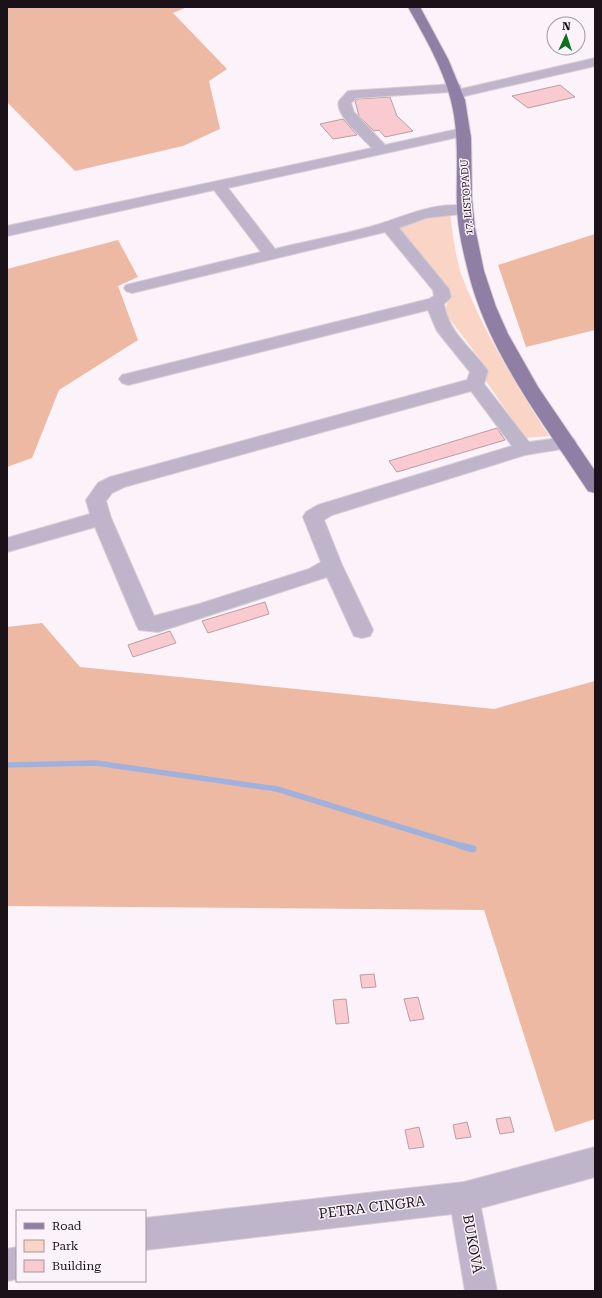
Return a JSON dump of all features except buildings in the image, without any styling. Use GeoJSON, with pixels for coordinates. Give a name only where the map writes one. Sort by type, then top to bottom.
{"type":"FeatureCollection","features":[{"type":"Feature","properties":{"kind":"main road","name":"17. LISTOPADU"},"geometry":{"type":"LineString","coordinates":[[414,7],[432,40],[456,91],[463,132],[467,230],[479,280],[499,332],[517,366],[595,486]]}},
{"type":"Feature","properties":{"kind":"street"},"geometry":{"type":"LineString","coordinates":[[382,150],[344,108],[344,102],[347,97],[353,94],[456,91],[595,62]]}},
{"type":"Feature","properties":{"kind":"street"},"geometry":{"type":"LineString","coordinates":[[7,232],[463,132]]}},
{"type":"Feature","properties":{"kind":"street"},"geometry":{"type":"LineString","coordinates":[[218,185],[272,255]]}},
{"type":"Feature","properties":{"kind":"street"},"geometry":{"type":"LineString","coordinates":[[132,288],[389,226],[405,219],[427,213],[441,210],[465,210]]}},
{"type":"Feature","properties":{"kind":"street"},"geometry":{"type":"LineString","coordinates":[[128,379],[435,303],[443,298],[441,289],[389,226]]}},
{"type":"Feature","properties":{"kind":"street"},"geometry":{"type":"LineString","coordinates":[[435,303],[436,313],[443,328],[479,370],[475,384]]}},
{"type":"Feature","properties":{"kind":"street"},"geometry":{"type":"LineString","coordinates":[[475,384],[524,449]]}},
{"type":"Feature","properties":{"kind":"street"},"geometry":{"type":"LineString","coordinates":[[332,565],[316,574],[202,611],[158,624],[147,624],[101,518],[96,500],[105,488],[117,482],[475,384]]}},
{"type":"Feature","properties":{"kind":"street"},"geometry":{"type":"LineString","coordinates":[[362,630],[332,565],[314,517],[325,510],[524,449],[567,442]]}},
{"type":"Feature","properties":{"kind":"street"},"geometry":{"type":"LineString","coordinates":[[7,545],[101,518]]}},
{"type":"Feature","properties":{"kind":"street","name":"PETRA CINGRA"},"geometry":{"type":"LineString","coordinates":[[146,1234],[464,1196],[595,1162]]}},
{"type":"Feature","properties":{"kind":"street","name":"BUKOVÁ"},"geometry":{"type":"LineString","coordinates":[[464,1196],[481,1291]]}},
{"type":"Feature","properties":{"kind":"green space"},"geometry":{"type":"Polygon","coordinates":[[[450,213],[458,263],[472,300],[502,360],[549,436],[525,438],[486,381],[483,363],[445,313],[450,290],[400,231],[401,226],[438,214],[450,213]]]}},
{"type":"Feature","properties":{"kind":"shaded area"},"geometry":{"type":"Polygon","coordinates":[[[7,7],[187,7],[173,13],[227,69],[209,81],[220,129],[183,146],[75,171],[7,102],[7,7]]]}},
{"type":"Feature","properties":{"kind":"shaded area"},"geometry":{"type":"Polygon","coordinates":[[[595,234],[595,330],[526,347],[498,265],[595,234]]]}},
{"type":"Feature","properties":{"kind":"shaded area"},"geometry":{"type":"Polygon","coordinates":[[[118,240],[138,277],[118,286],[138,340],[59,390],[32,458],[7,467],[7,269],[118,240]]]}},
{"type":"Feature","properties":{"kind":"shaded area"},"geometry":{"type":"Polygon","coordinates":[[[42,623],[80,667],[494,709],[595,681],[595,1119],[555,1132],[484,910],[7,906],[7,627],[42,623]]]}},
{"type":"Feature","properties":{"kind":"waterway"},"geometry":{"type":"LineString","coordinates":[[7,765],[96,763],[277,789],[465,847]]}},
{"type":"Feature","properties":{"kind":"waterway"},"geometry":{"type":"LineString","coordinates":[[462,846],[473,849]]}}]}
